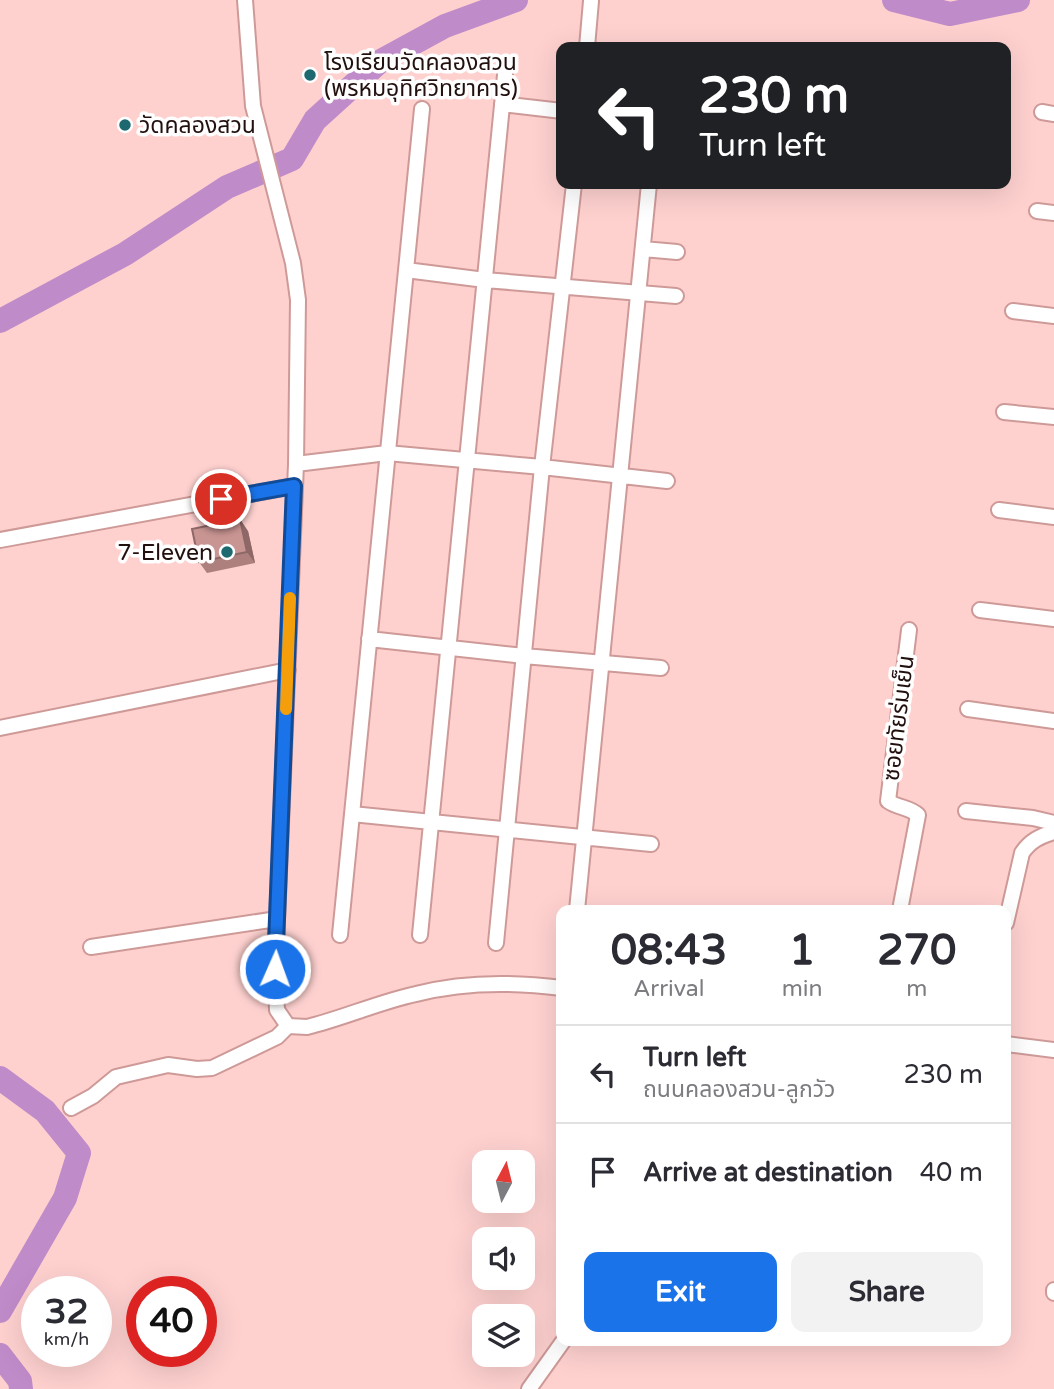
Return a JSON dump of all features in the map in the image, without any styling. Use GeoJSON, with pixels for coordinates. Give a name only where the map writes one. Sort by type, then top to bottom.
{"type":"FeatureCollection","features":[{"type":"Feature","properties":{"kind":"street"},"geometry":{"type":"LineString","coordinates":[[245,0],[253,106],[293,263],[298,300],[296,464],[275,969],[277,1010],[288,1026]]}},
{"type":"Feature","properties":{"kind":"street"},"geometry":{"type":"LineString","coordinates":[[587,42],[591,1]]}},
{"type":"Feature","properties":{"kind":"street"},"geometry":{"type":"LineString","coordinates":[[420,935],[505,75]]}},
{"type":"Feature","properties":{"kind":"street"},"geometry":{"type":"LineString","coordinates":[[502,104],[556,110]]}},
{"type":"Feature","properties":{"kind":"street"},"geometry":{"type":"LineString","coordinates":[[341,935],[422,109]]}},
{"type":"Feature","properties":{"kind":"street"},"geometry":{"type":"LineString","coordinates":[[496,943],[542,467],[573,189]]}},
{"type":"Feature","properties":{"kind":"street"},"geometry":{"type":"LineString","coordinates":[[577,905],[649,189]]}},
{"type":"Feature","properties":{"kind":"street"},"geometry":{"type":"LineString","coordinates":[[1037,211],[1054,213]]}},
{"type":"Feature","properties":{"kind":"street"},"geometry":{"type":"LineString","coordinates":[[643,249],[677,252]]}},
{"type":"Feature","properties":{"kind":"street"},"geometry":{"type":"LineString","coordinates":[[406,271],[676,296]]}},
{"type":"Feature","properties":{"kind":"street"},"geometry":{"type":"LineString","coordinates":[[1013,311],[1054,316]]}},
{"type":"Feature","properties":{"kind":"street"},"geometry":{"type":"LineString","coordinates":[[1004,412],[1054,418]]}},
{"type":"Feature","properties":{"kind":"street"},"geometry":{"type":"LineString","coordinates":[[296,464],[387,453],[667,481]]}},
{"type":"Feature","properties":{"kind":"street"},"geometry":{"type":"LineString","coordinates":[[0,540],[294,486]]}},
{"type":"Feature","properties":{"kind":"street"},"geometry":{"type":"LineString","coordinates":[[999,510],[1054,517]]}},
{"type":"Feature","properties":{"kind":"street"},"geometry":{"type":"LineString","coordinates":[[980,610],[1054,619]]}},
{"type":"Feature","properties":{"kind":"street","name":"ซอยทัยร่มเย็น"},"geometry":{"type":"LineString","coordinates":[[901,905],[918,815],[913,810],[895,806],[888,801],[909,630]]}},
{"type":"Feature","properties":{"kind":"street"},"geometry":{"type":"LineString","coordinates":[[369,639],[448,649],[661,668]]}},
{"type":"Feature","properties":{"kind":"street"},"geometry":{"type":"LineString","coordinates":[[0,729],[288,670]]}},
{"type":"Feature","properties":{"kind":"street"},"geometry":{"type":"LineString","coordinates":[[968,709],[1054,721]]}},
{"type":"Feature","properties":{"kind":"street"},"geometry":{"type":"LineString","coordinates":[[966,811],[1033,818],[1054,824]]}},
{"type":"Feature","properties":{"kind":"street"},"geometry":{"type":"LineString","coordinates":[[352,814],[651,844]]}},
{"type":"Feature","properties":{"kind":"street"},"geometry":{"type":"LineString","coordinates":[[1010,905],[1022,853],[1027,844],[1054,832]]}},
{"type":"Feature","properties":{"kind":"street"},"geometry":{"type":"LineString","coordinates":[[91,947],[277,919]]}},
{"type":"Feature","properties":{"kind":"street"},"geometry":{"type":"LineString","coordinates":[[71,1108],[93,1096],[116,1077],[168,1065],[212,1068],[277,1037],[288,1026],[307,1027],[320,1024],[415,994],[478,985],[556,988]]}},
{"type":"Feature","properties":{"kind":"street"},"geometry":{"type":"LineString","coordinates":[[1011,1045],[1054,1050]]}},
{"type":"Feature","properties":{"kind":"street"},"geometry":{"type":"LineString","coordinates":[[529,1389],[561,1346]]}},
{"type":"Feature","properties":{"kind":"building"},"geometry":{"type":"Polygon","coordinates":[[[240,519],[247,552],[199,562],[192,529],[240,519]]]}},
{"type":"Feature","properties":{"kind":"waterway"},"geometry":{"type":"LineString","coordinates":[[0,321],[125,254],[227,187],[292,159],[315,120],[379,62],[445,26],[516,0]]}},
{"type":"Feature","properties":{"kind":"waterway"},"geometry":{"type":"LineString","coordinates":[[894,0],[950,14],[1018,0]]}},
{"type":"Feature","properties":{"kind":"waterway"},"geometry":{"type":"LineString","coordinates":[[0,1078],[45,1111],[79,1153],[65,1198],[0,1311]]}},
{"type":"Feature","properties":{"kind":"waterway"},"geometry":{"type":"LineString","coordinates":[[0,1355],[20,1381],[21,1389]]}},
{"type":"Feature","properties":{"kind":"slow traffic"},"geometry":{"type":"LineString","coordinates":[[286,709],[290,598]]}},
{"type":"Feature","properties":{"kind":"place","name":"โรงเรียนวัดคลองสวน (พรหมอุทิศวิทยาคาร)"},"geometry":{"type":"Point","coordinates":[310,75]}},
{"type":"Feature","properties":{"kind":"place","name":"วัดคลองสวน"},"geometry":{"type":"Point","coordinates":[125,125]}},
{"type":"Feature","properties":{"kind":"place","name":"7-Eleven"},"geometry":{"type":"Point","coordinates":[227,552]}},
{"type":"Feature","properties":{"kind":"route"},"geometry":{"type":"LineString","coordinates":[[221,499],[294,486],[275,969]]}}]}
